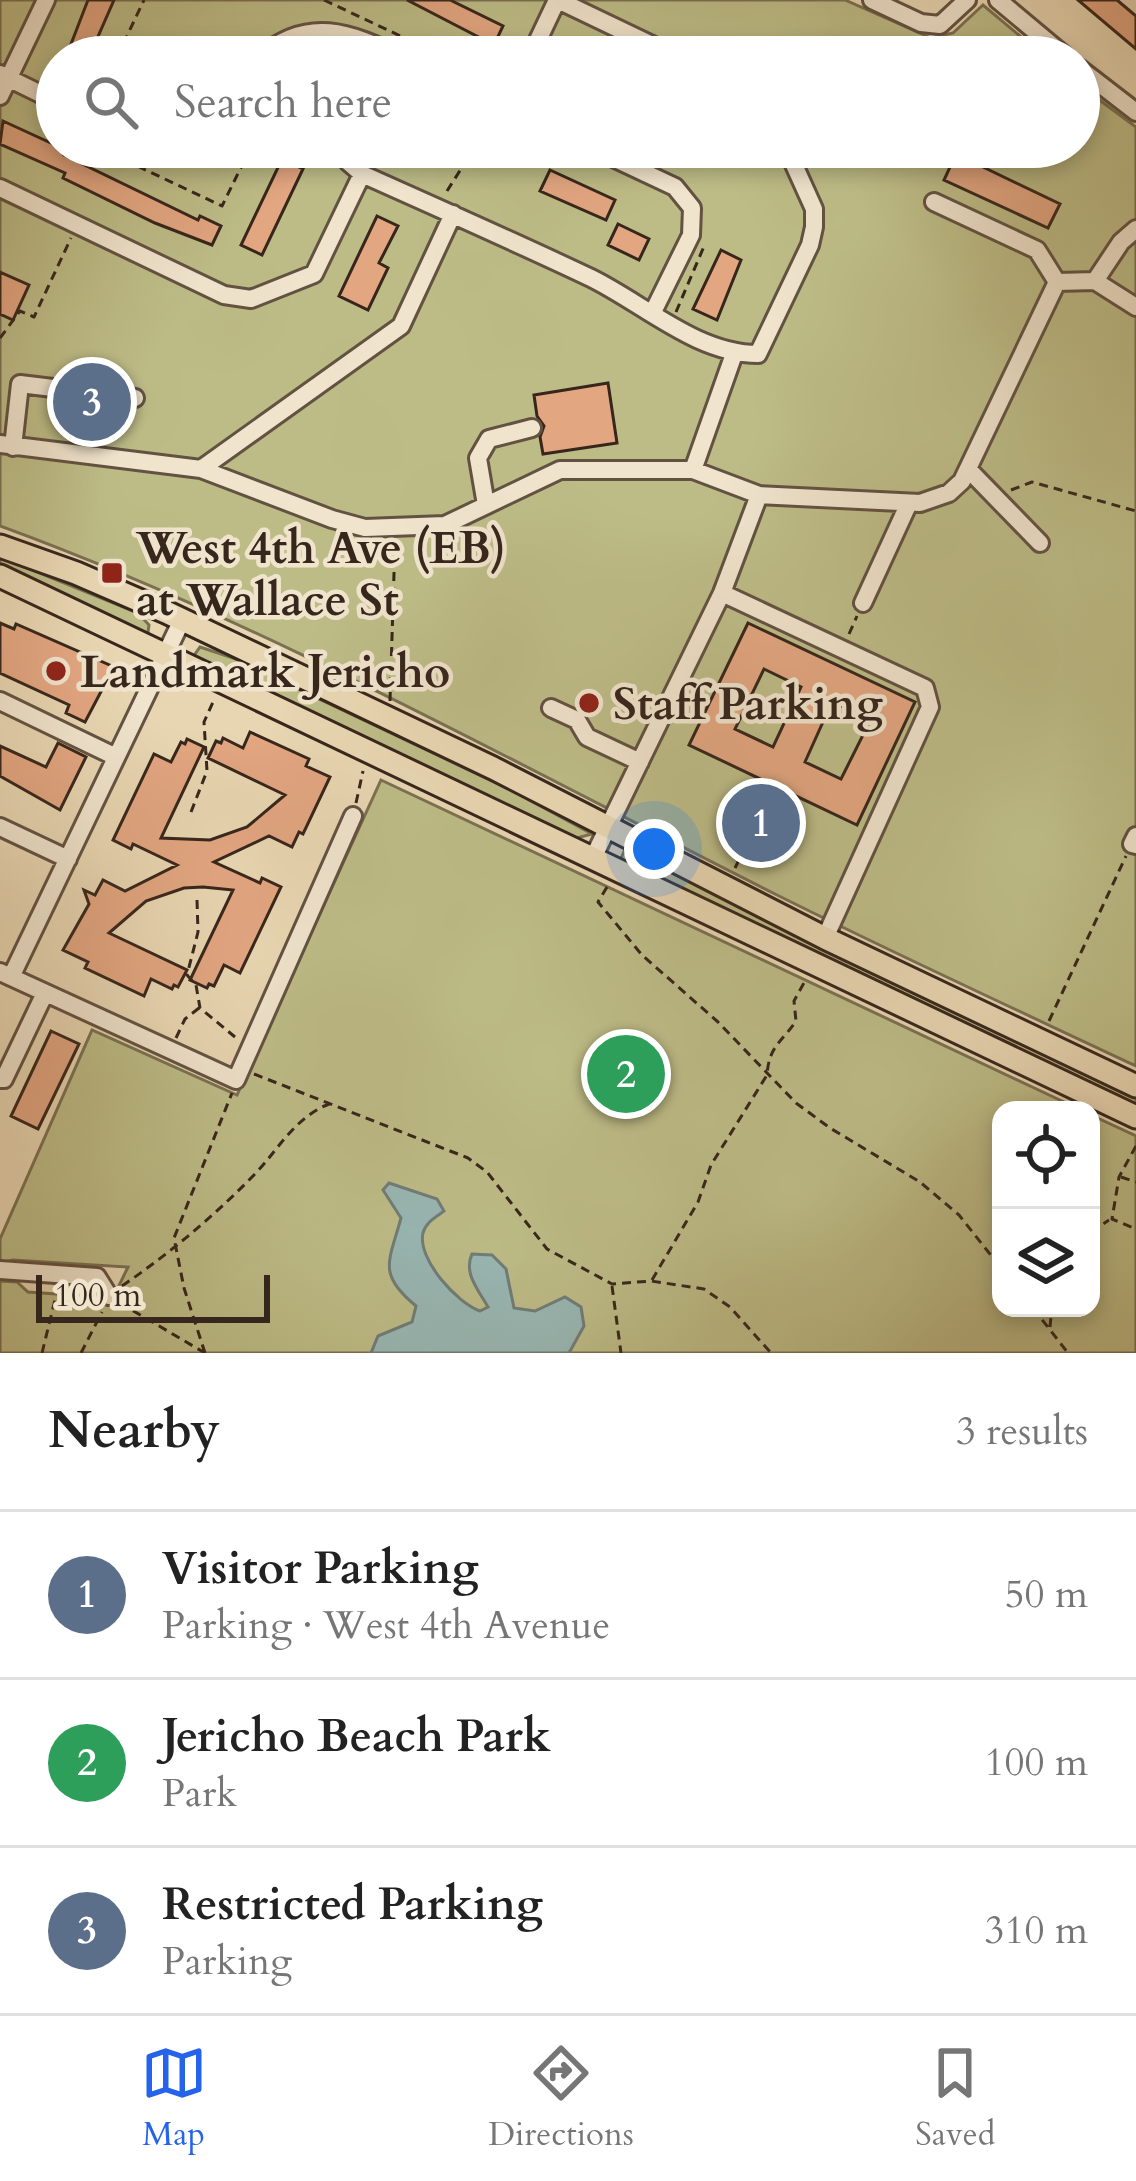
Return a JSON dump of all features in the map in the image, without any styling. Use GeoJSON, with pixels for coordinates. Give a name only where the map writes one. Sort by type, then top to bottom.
{"type":"FeatureCollection","features":[{"type":"Feature","properties":{"kind":"main road"},"geometry":{"type":"LineString","coordinates":[[0,546],[76,573],[182,620],[1136,1086]]}},
{"type":"Feature","properties":{"kind":"main road"},"geometry":{"type":"LineString","coordinates":[[0,576],[1136,1117]]}},
{"type":"Feature","properties":{"kind":"street"},"geometry":{"type":"LineString","coordinates":[[36,95],[3,83],[46,0]]}},
{"type":"Feature","properties":{"kind":"street"},"geometry":{"type":"LineString","coordinates":[[540,36],[557,0],[633,36]]}},
{"type":"Feature","properties":{"kind":"street"},"geometry":{"type":"LineString","coordinates":[[872,0],[930,25],[950,20],[967,0]]}},
{"type":"Feature","properties":{"kind":"street"},"geometry":{"type":"LineString","coordinates":[[998,0],[1041,36]]}},
{"type":"Feature","properties":{"kind":"street"},"geometry":{"type":"LineString","coordinates":[[291,36],[332,32],[342,36]]}},
{"type":"Feature","properties":{"kind":"street"},"geometry":{"type":"LineString","coordinates":[[1100,84],[1136,112]]}},
{"type":"Feature","properties":{"kind":"street"},"geometry":{"type":"LineString","coordinates":[[355,168],[596,281],[734,354],[758,354],[810,245],[814,209],[795,168]]}},
{"type":"Feature","properties":{"kind":"street"},"geometry":{"type":"LineString","coordinates":[[635,168],[675,187],[692,208],[691,235],[652,314]]}},
{"type":"Feature","properties":{"kind":"street"},"geometry":{"type":"LineString","coordinates":[[0,188],[224,295],[250,299],[314,274],[362,174]]}},
{"type":"Feature","properties":{"kind":"street"},"geometry":{"type":"LineString","coordinates":[[934,202],[1037,250],[1057,282]]}},
{"type":"Feature","properties":{"kind":"street"},"geometry":{"type":"LineString","coordinates":[[201,469],[401,326],[444,211]]}},
{"type":"Feature","properties":{"kind":"street"},"geometry":{"type":"LineString","coordinates":[[1094,281],[1121,242],[1136,230]]}},
{"type":"Feature","properties":{"kind":"street"},"geometry":{"type":"LineString","coordinates":[[1057,282],[1094,281],[1136,307]]}},
{"type":"Feature","properties":{"kind":"street"},"geometry":{"type":"LineString","coordinates":[[135,398],[20,384],[6,446],[201,469],[365,528],[445,524],[560,470],[693,470],[759,495],[920,503],[949,493],[965,475],[1057,282]]}},
{"type":"Feature","properties":{"kind":"street"},"geometry":{"type":"LineString","coordinates":[[693,470],[734,354]]}},
{"type":"Feature","properties":{"kind":"street"},"geometry":{"type":"LineString","coordinates":[[486,505],[478,458],[489,439],[532,428]]}},
{"type":"Feature","properties":{"kind":"street"},"geometry":{"type":"LineString","coordinates":[[965,475],[994,496],[1040,543]]}},
{"type":"Feature","properties":{"kind":"street"},"geometry":{"type":"LineString","coordinates":[[593,858],[722,593],[759,495]]}},
{"type":"Feature","properties":{"kind":"street"},"geometry":{"type":"LineString","coordinates":[[863,603],[909,503]]}},
{"type":"Feature","properties":{"kind":"street"},"geometry":{"type":"LineString","coordinates":[[722,593],[925,688],[930,706],[825,938]]}},
{"type":"Feature","properties":{"kind":"street"},"geometry":{"type":"LineString","coordinates":[[182,620],[68,859],[6,975],[236,1080],[353,817]]}},
{"type":"Feature","properties":{"kind":"street"},"geometry":{"type":"LineString","coordinates":[[0,701],[116,757]]}},
{"type":"Feature","properties":{"kind":"street"},"geometry":{"type":"LineString","coordinates":[[551,708],[578,720],[587,736],[640,761]]}},
{"type":"Feature","properties":{"kind":"street"},"geometry":{"type":"LineString","coordinates":[[0,827],[68,859]]}},
{"type":"Feature","properties":{"kind":"street"},"geometry":{"type":"LineString","coordinates":[[0,1079],[45,993]]}},
{"type":"Feature","properties":{"kind":"street"},"geometry":{"type":"LineString","coordinates":[[0,1270],[98,1276],[109,1296]]}},
{"type":"Feature","properties":{"kind":"path"},"geometry":{"type":"LineString","coordinates":[[127,36],[144,0]]}},
{"type":"Feature","properties":{"kind":"path"},"geometry":{"type":"LineString","coordinates":[[324,0],[400,36]]}},
{"type":"Feature","properties":{"kind":"path"},"geometry":{"type":"LineString","coordinates":[[141,168],[222,206],[241,168]]}},
{"type":"Feature","properties":{"kind":"path"},"geometry":{"type":"LineString","coordinates":[[444,211],[465,168]]}},
{"type":"Feature","properties":{"kind":"path"},"geometry":{"type":"LineString","coordinates":[[0,338],[20,311],[34,317],[78,225]]}},
{"type":"Feature","properties":{"kind":"path"},"geometry":{"type":"LineString","coordinates":[[994,496],[1032,482],[1136,511]]}},
{"type":"Feature","properties":{"kind":"path"},"geometry":{"type":"LineString","coordinates":[[389,702],[395,529]]}},
{"type":"Feature","properties":{"kind":"path"},"geometry":{"type":"LineString","coordinates":[[842,649],[863,603]]}},
{"type":"Feature","properties":{"kind":"path"},"geometry":{"type":"LineString","coordinates":[[191,812],[208,772],[204,722],[215,699]]}},
{"type":"Feature","properties":{"kind":"path"},"geometry":{"type":"LineString","coordinates":[[353,817],[363,770]]}},
{"type":"Feature","properties":{"kind":"path"},"geometry":{"type":"LineString","coordinates":[[764,808],[775,784]]}},
{"type":"Feature","properties":{"kind":"path"},"geometry":{"type":"LineString","coordinates":[[732,875],[749,840]]}},
{"type":"Feature","properties":{"kind":"path"},"geometry":{"type":"LineString","coordinates":[[1046,1027],[1135,842]]}},
{"type":"Feature","properties":{"kind":"path"},"geometry":{"type":"LineString","coordinates":[[607,887],[598,902],[642,955],[718,1022],[767,1076],[830,1129],[920,1182],[959,1215],[992,1257]]}},
{"type":"Feature","properties":{"kind":"path"},"geometry":{"type":"LineString","coordinates":[[197,900],[198,932],[186,969],[196,985],[200,1008],[226,1032],[252,1045]]}},
{"type":"Feature","properties":{"kind":"path"},"geometry":{"type":"LineString","coordinates":[[651,1281],[698,1202],[711,1166],[767,1076],[776,1043],[796,1022],[794,1001],[805,981]]}},
{"type":"Feature","properties":{"kind":"path"},"geometry":{"type":"LineString","coordinates":[[170,1050],[185,1019],[200,1008]]}},
{"type":"Feature","properties":{"kind":"path"},"geometry":{"type":"LineString","coordinates":[[205,1353],[174,1250],[181,1214],[236,1080],[250,1072],[468,1158],[487,1172],[547,1249],[612,1284],[651,1281],[704,1289],[730,1307],[771,1353]]}},
{"type":"Feature","properties":{"kind":"path"},"geometry":{"type":"LineString","coordinates":[[81,1353],[109,1296],[174,1250],[256,1172],[297,1123],[331,1103]]}},
{"type":"Feature","properties":{"kind":"path"},"geometry":{"type":"LineString","coordinates":[[1100,1226],[1112,1219],[1119,1177],[1136,1146]]}},
{"type":"Feature","properties":{"kind":"path"},"geometry":{"type":"LineString","coordinates":[[1119,1177],[1136,1182]]}},
{"type":"Feature","properties":{"kind":"path"},"geometry":{"type":"LineString","coordinates":[[1112,1219],[1136,1229]]}},
{"type":"Feature","properties":{"kind":"path"},"geometry":{"type":"LineString","coordinates":[[612,1284],[621,1353]]}},
{"type":"Feature","properties":{"kind":"path"},"geometry":{"type":"LineString","coordinates":[[42,1353],[56,1296]]}},
{"type":"Feature","properties":{"kind":"path"},"geometry":{"type":"LineString","coordinates":[[109,1296],[205,1353]]}},
{"type":"Feature","properties":{"kind":"path"},"geometry":{"type":"LineString","coordinates":[[1040,1317],[1068,1353]]}},
{"type":"Feature","properties":{"kind":"path"},"geometry":{"type":"LineString","coordinates":[[1050,1329],[1051,1317]]}},
{"type":"Feature","properties":{"kind":"shaded area"},"geometry":{"type":"Polygon","coordinates":[[[0,0],[845,0],[926,36],[36,36],[36,168],[1100,168],[1100,100],[1136,127],[1136,1066],[819,916],[296,652],[0,526],[0,0]]]}},
{"type":"Feature","properties":{"kind":"shaded area"},"geometry":{"type":"Polygon","coordinates":[[[983,5],[1020,36],[940,36],[953,33],[983,5]]]}},
{"type":"Feature","properties":{"kind":"shaded area"},"geometry":{"type":"Polygon","coordinates":[[[0,557],[138,613],[149,625],[148,632],[145,635],[0,567],[0,557]]]}},
{"type":"Feature","properties":{"kind":"shaded area"},"geometry":{"type":"Polygon","coordinates":[[[200,647],[233,658],[511,790],[592,834],[573,839],[193,657],[200,647]]]}},
{"type":"Feature","properties":{"kind":"shaded area"},"geometry":{"type":"Polygon","coordinates":[[[381,780],[1062,1101],[992,1101],[992,1317],[1100,1317],[1100,1119],[1136,1136],[1136,1353],[0,1353],[0,1281],[17,1282],[28,1292],[113,1298],[128,1267],[0,1263],[0,1239],[92,1030],[237,1095],[381,780]]]}},
{"type":"Feature","properties":{"kind":"shaded area"},"geometry":{"type":"Polygon","coordinates":[[[625,849],[1136,1097],[1136,1110],[620,861],[625,849]]]}},
{"type":"Feature","properties":{"kind":"water"},"geometry":{"type":"Polygon","coordinates":[[[389,1183],[437,1199],[444,1211],[424,1229],[426,1255],[450,1290],[471,1306],[480,1311],[488,1307],[471,1275],[472,1254],[492,1255],[506,1269],[514,1308],[535,1311],[565,1297],[581,1307],[584,1326],[569,1353],[371,1353],[378,1336],[412,1322],[416,1306],[391,1276],[390,1257],[401,1218],[383,1190],[389,1183]]]}},
{"type":"Feature","properties":{"kind":"building"},"geometry":{"type":"Polygon","coordinates":[[[88,0],[114,0],[98,36],[74,36],[88,0]]]}},
{"type":"Feature","properties":{"kind":"building"},"geometry":{"type":"Polygon","coordinates":[[[407,0],[450,0],[503,26],[498,36],[477,36],[407,0]]]}},
{"type":"Feature","properties":{"kind":"building"},"geometry":{"type":"Polygon","coordinates":[[[1078,0],[1117,0],[1136,16],[1136,49],[1078,0]]]}},
{"type":"Feature","properties":{"kind":"building"},"geometry":{"type":"Polygon","coordinates":[[[3,121],[36,136],[36,160],[0,144],[3,121]]]}},
{"type":"Feature","properties":{"kind":"building"},"geometry":{"type":"Polygon","coordinates":[[[54,168],[91,168],[198,220],[200,216],[221,226],[212,245],[63,178],[65,173],[54,168]]]}},
{"type":"Feature","properties":{"kind":"building"},"geometry":{"type":"Polygon","coordinates":[[[278,168],[303,169],[262,255],[241,245],[278,168]]]}},
{"type":"Feature","properties":{"kind":"building"},"geometry":{"type":"Polygon","coordinates":[[[950,168],[985,168],[1060,204],[1048,228],[944,180],[950,168]]]}},
{"type":"Feature","properties":{"kind":"building"},"geometry":{"type":"Polygon","coordinates":[[[550,170],[615,200],[606,220],[540,191],[550,170]]]}},
{"type":"Feature","properties":{"kind":"building"},"geometry":{"type":"Polygon","coordinates":[[[377,216],[398,226],[379,263],[388,268],[368,310],[339,296],[377,216]]]}},
{"type":"Feature","properties":{"kind":"building"},"geometry":{"type":"Polygon","coordinates":[[[618,224],[649,239],[639,260],[608,245],[618,224]]]}},
{"type":"Feature","properties":{"kind":"building"},"geometry":{"type":"Polygon","coordinates":[[[721,250],[741,260],[717,320],[693,309],[721,250]]]}},
{"type":"Feature","properties":{"kind":"building"},"geometry":{"type":"Polygon","coordinates":[[[0,272],[29,285],[13,320],[0,314],[0,272]]]}},
{"type":"Feature","properties":{"kind":"building"},"geometry":{"type":"Polygon","coordinates":[[[608,383],[617,443],[543,454],[540,437],[544,426],[534,395],[608,383]]]}},
{"type":"Feature","properties":{"kind":"building","name":"Landmark Jericho"},"geometry":{"type":"Polygon","coordinates":[[[0,623],[14,629],[16,624],[114,667],[85,722],[66,713],[69,705],[0,673],[0,623]]]}},
{"type":"Feature","properties":{"kind":"building"},"geometry":{"type":"Polygon","coordinates":[[[748,623],[915,702],[857,825],[689,745],[748,623]],[[764,669],[735,729],[773,747],[801,687],[764,669]],[[832,702],[805,762],[841,779],[871,719],[832,702]]]}},
{"type":"Feature","properties":{"kind":"building"},"geometry":{"type":"Polygon","coordinates":[[[250,732],[309,759],[306,766],[330,777],[292,847],[269,836],[214,862],[281,887],[240,973],[224,965],[214,986],[207,988],[190,980],[233,890],[203,887],[146,901],[109,933],[187,970],[178,987],[172,989],[151,979],[144,996],[85,968],[88,962],[63,950],[89,904],[84,890],[95,895],[103,880],[125,891],[177,865],[113,840],[154,754],[171,762],[187,739],[204,747],[161,838],[210,840],[247,827],[285,795],[208,758],[216,741],[221,743],[223,738],[243,748],[250,732]]]}},
{"type":"Feature","properties":{"kind":"building"},"geometry":{"type":"Polygon","coordinates":[[[58,743],[86,757],[60,810],[0,776],[0,746],[46,767],[58,743]]]}},
{"type":"Feature","properties":{"kind":"building"},"geometry":{"type":"Polygon","coordinates":[[[51,1031],[79,1044],[38,1129],[11,1116],[51,1031]]]}},
{"type":"Feature","properties":{"kind":"place","name":"Restricted Parking"},"geometry":{"type":"Point","coordinates":[92,402]}},
{"type":"Feature","properties":{"kind":"place","name":"West 4th Ave (EB) at Wallace St"},"geometry":{"type":"Point","coordinates":[112,573]}},
{"type":"Feature","properties":{"kind":"place","name":"Landmark Jericho"},"geometry":{"type":"Point","coordinates":[56,671]}},
{"type":"Feature","properties":{"kind":"place","name":"Staff Parking"},"geometry":{"type":"Point","coordinates":[589,703]}},
{"type":"Feature","properties":{"kind":"place","name":"Visitor Parking"},"geometry":{"type":"Point","coordinates":[761,823]}},
{"type":"Feature","properties":{"kind":"place","name":"Jericho Beach Park"},"geometry":{"type":"Point","coordinates":[626,1074]}}]}
